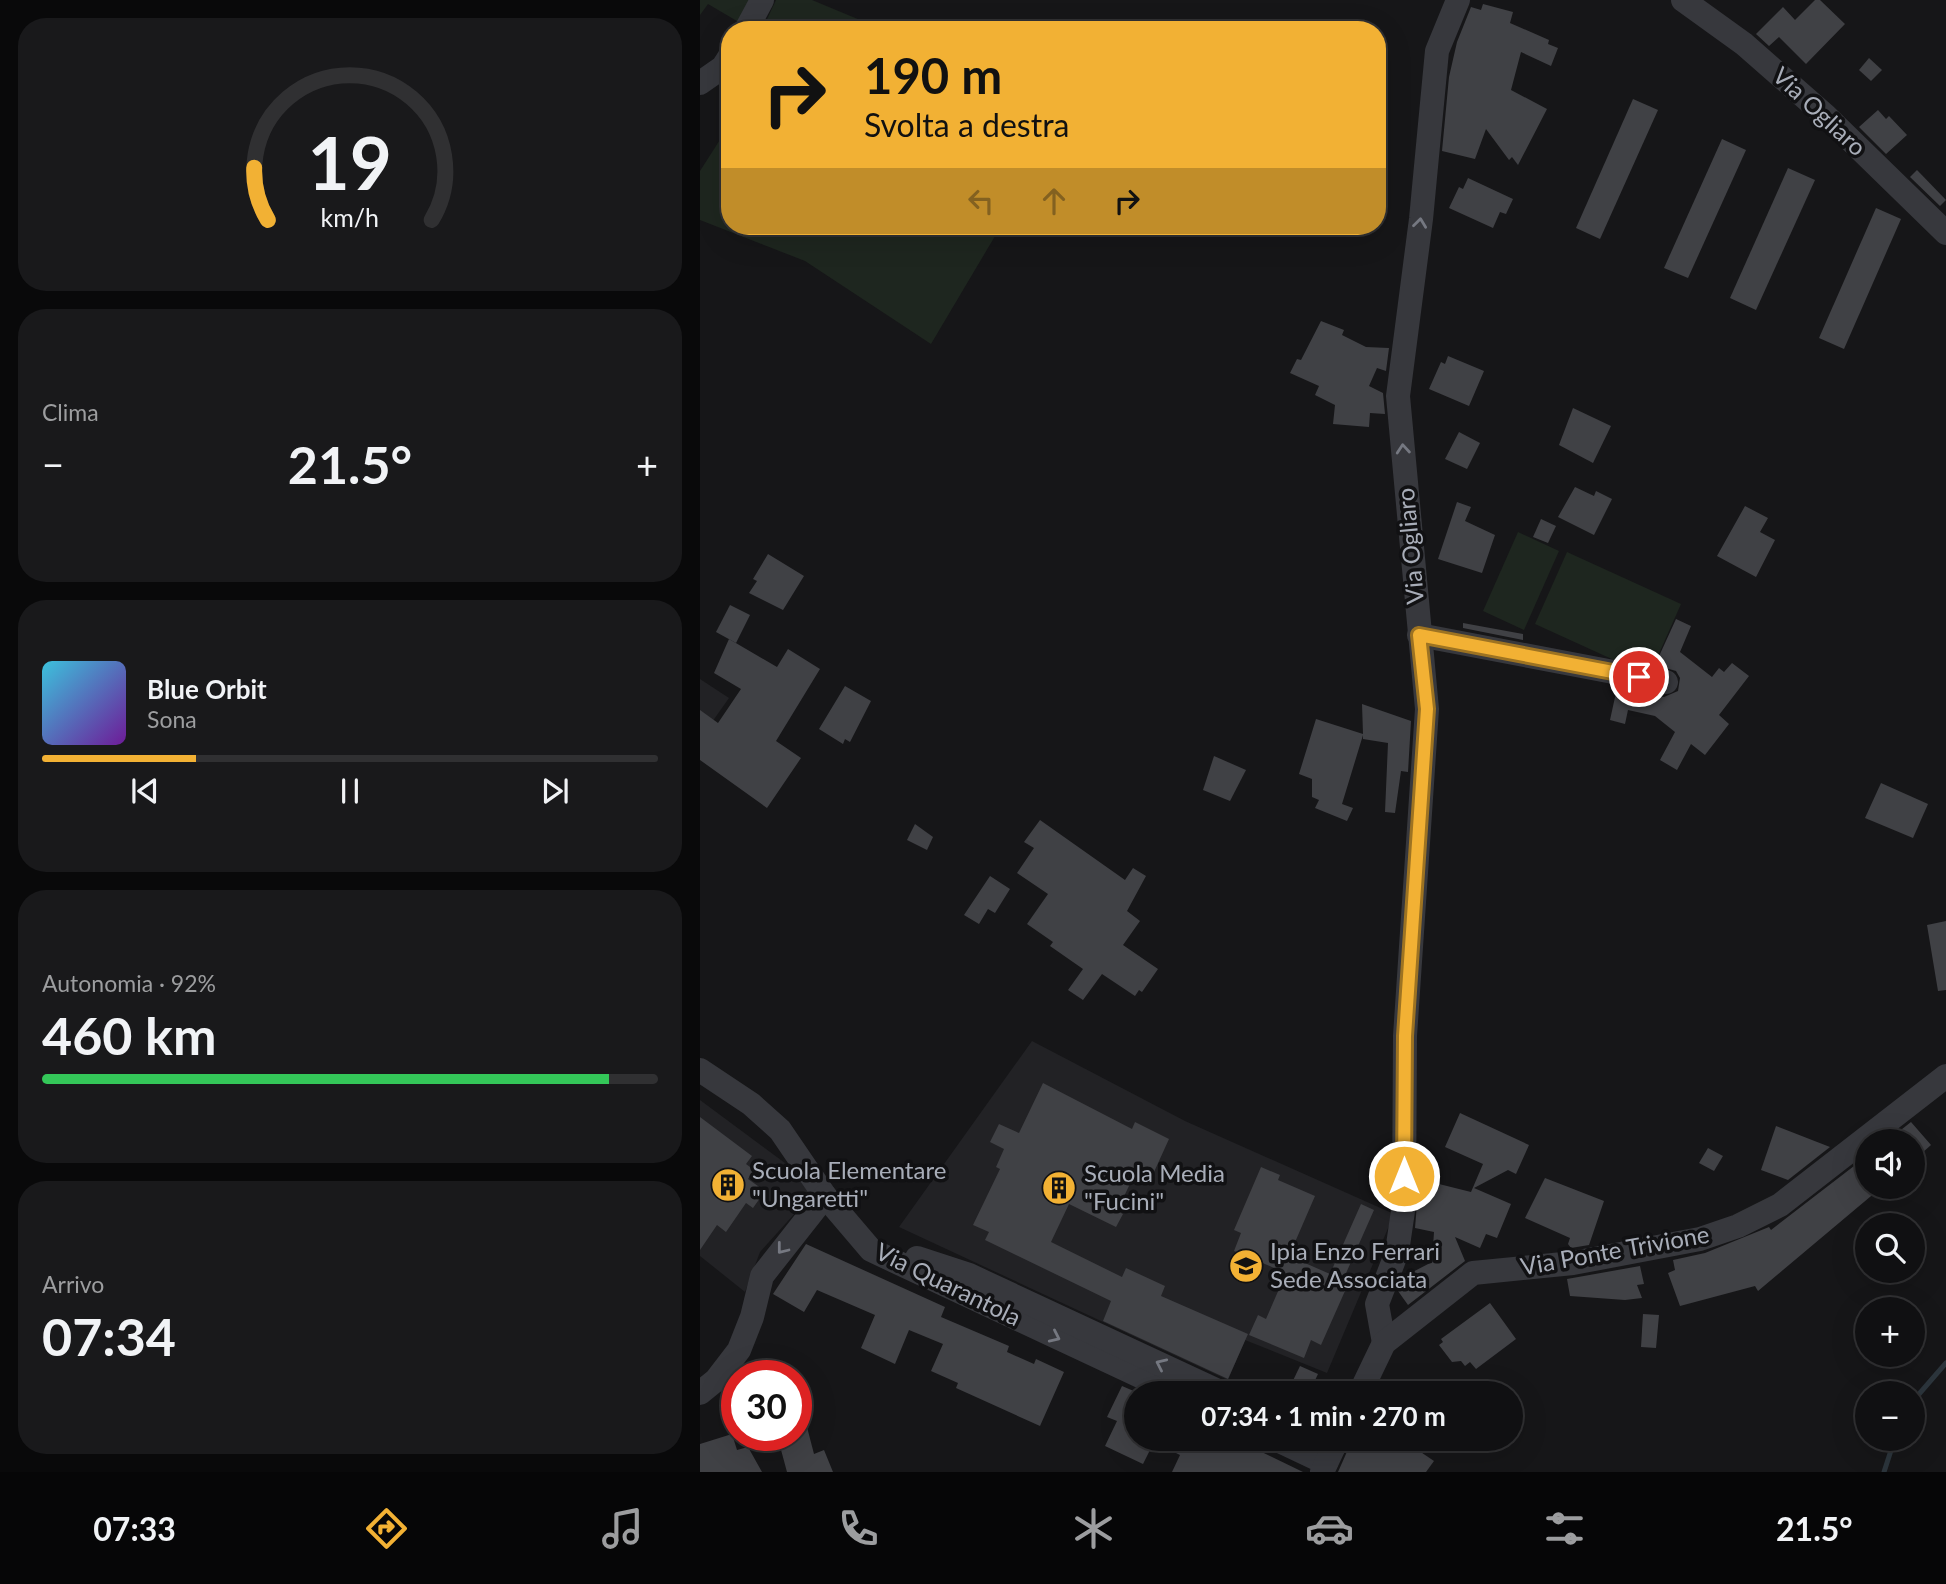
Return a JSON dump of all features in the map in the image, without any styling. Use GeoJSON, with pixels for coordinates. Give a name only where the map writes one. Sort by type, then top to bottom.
{"type":"FeatureCollection","features":[{"type":"Feature","properties":{"kind":"street"},"geometry":{"type":"LineString","coordinates":[[751,21],[762,0]]}},
{"type":"Feature","properties":{"kind":"street","name":"Via Ogliaro"},"geometry":{"type":"LineString","coordinates":[[1384,1343],[1377,1304],[1397,1252],[1404,1204],[1405,1036],[1427,709],[1398,396],[1421,219],[1437,51],[1458,0]]}},
{"type":"Feature","properties":{"kind":"street","name":"Via Ogliaro"},"geometry":{"type":"LineString","coordinates":[[1683,0],[1744,44],[1826,116],[1946,233]]}},
{"type":"Feature","properties":{"kind":"street"},"geometry":{"type":"LineString","coordinates":[[700,83],[721,68]]}},
{"type":"Feature","properties":{"kind":"street"},"geometry":{"type":"LineString","coordinates":[[1419,635],[1666,682]]}},
{"type":"Feature","properties":{"kind":"street","name":"Via Quarantola"},"geometry":{"type":"LineString","coordinates":[[700,1070],[751,1104],[780,1129],[825,1196],[870,1250],[984,1293],[1153,1381]]}},
{"type":"Feature","properties":{"kind":"street","name":"Via Ponte Trivione"},"geometry":{"type":"LineString","coordinates":[[1384,1343],[1474,1273],[1573,1263],[1700,1239],[1738,1226],[1780,1205],[1946,1076]]}},
{"type":"Feature","properties":{"kind":"street"},"geometry":{"type":"LineString","coordinates":[[700,1393],[716,1380],[739,1350],[752,1317],[762,1276],[825,1196]]}},
{"type":"Feature","properties":{"kind":"street"},"geometry":{"type":"LineString","coordinates":[[984,1293],[1193,1381]]}},
{"type":"Feature","properties":{"kind":"street"},"geometry":{"type":"LineString","coordinates":[[1366,1381],[1384,1343]]}},
{"type":"Feature","properties":{"kind":"shaded area"},"geometry":{"type":"Polygon","coordinates":[[[700,0],[759,0],[744,21],[737,21],[708,4],[700,15],[700,0]]]}},
{"type":"Feature","properties":{"kind":"shaded area"},"geometry":{"type":"Polygon","coordinates":[[[776,0],[812,0],[862,21],[766,21],[776,0]]]}},
{"type":"Feature","properties":{"kind":"shaded area"},"geometry":{"type":"Polygon","coordinates":[[[721,138],[721,228],[700,220],[700,171],[721,138]]]}},
{"type":"Feature","properties":{"kind":"shaded area"},"geometry":{"type":"Polygon","coordinates":[[[738,235],[996,235],[931,344],[805,261],[738,235]]]}},
{"type":"Feature","properties":{"kind":"shaded area"},"geometry":{"type":"Polygon","coordinates":[[[1518,532],[1559,551],[1524,630],[1483,611],[1518,532]]]}},
{"type":"Feature","properties":{"kind":"shaded area"},"geometry":{"type":"Polygon","coordinates":[[[1567,552],[1681,604],[1649,676],[1535,624],[1567,552]]]}},
{"type":"Feature","properties":{"kind":"shaded area"},"geometry":{"type":"Polygon","coordinates":[[[700,679],[729,698],[700,739],[700,679]]]}},
{"type":"Feature","properties":{"kind":"shaded area"},"geometry":{"type":"Polygon","coordinates":[[[1032,1041],[1185,1121],[1394,1214],[1327,1373],[1245,1340],[1228,1380],[899,1227],[1032,1041]]]}},
{"type":"Feature","properties":{"kind":"shaded area"},"geometry":{"type":"Polygon","coordinates":[[[700,1100],[793,1169],[814,1192],[760,1252],[745,1292],[700,1256],[700,1100]]]}},
{"type":"Feature","properties":{"kind":"building"},"geometry":{"type":"Polygon","coordinates":[[[1815,0],[1820,0],[1845,24],[1806,64],[1779,37],[1769,46],[1756,34],[1783,7],[1795,20],[1815,0]]]}},
{"type":"Feature","properties":{"kind":"building"},"geometry":{"type":"Polygon","coordinates":[[[1483,4],[1513,12],[1510,23],[1549,40],[1548,44],[1558,48],[1551,66],[1521,52],[1511,90],[1547,109],[1518,165],[1512,157],[1509,160],[1486,129],[1475,159],[1442,151],[1449,77],[1457,42],[1471,7],[1481,10],[1483,4]]]}},
{"type":"Feature","properties":{"kind":"building"},"geometry":{"type":"Polygon","coordinates":[[[1869,58],[1882,70],[1871,81],[1859,70],[1869,58]]]}},
{"type":"Feature","properties":{"kind":"building"},"geometry":{"type":"Polygon","coordinates":[[[1633,99],[1658,110],[1600,239],[1576,228],[1633,99]]]}},
{"type":"Feature","properties":{"kind":"building"},"geometry":{"type":"Polygon","coordinates":[[[1878,110],[1886,119],[1889,116],[1907,135],[1886,154],[1859,127],[1878,110]]]}},
{"type":"Feature","properties":{"kind":"building"},"geometry":{"type":"Polygon","coordinates":[[[1722,139],[1746,150],[1688,278],[1664,268],[1722,139]]]}},
{"type":"Feature","properties":{"kind":"building"},"geometry":{"type":"Polygon","coordinates":[[[1788,168],[1815,180],[1756,310],[1730,298],[1788,168]]]}},
{"type":"Feature","properties":{"kind":"building"},"geometry":{"type":"Polygon","coordinates":[[[1917,170],[1946,200],[1940,206],[1910,177],[1917,170]]]}},
{"type":"Feature","properties":{"kind":"building"},"geometry":{"type":"Polygon","coordinates":[[[1468,178],[1513,199],[1506,214],[1500,212],[1493,228],[1449,208],[1459,187],[1463,189],[1468,178]]]}},
{"type":"Feature","properties":{"kind":"building"},"geometry":{"type":"Polygon","coordinates":[[[1876,208],[1901,219],[1844,349],[1819,338],[1876,208]]]}},
{"type":"Feature","properties":{"kind":"building"},"geometry":{"type":"Polygon","coordinates":[[[1321,321],[1344,330],[1342,335],[1366,347],[1389,348],[1386,371],[1377,368],[1369,386],[1383,393],[1385,414],[1370,413],[1369,427],[1333,424],[1335,405],[1315,395],[1319,386],[1290,373],[1297,359],[1301,360],[1321,321]]]}},
{"type":"Feature","properties":{"kind":"building"},"geometry":{"type":"Polygon","coordinates":[[[1448,356],[1484,371],[1469,406],[1429,389],[1441,362],[1445,364],[1448,356]]]}},
{"type":"Feature","properties":{"kind":"building"},"geometry":{"type":"Polygon","coordinates":[[[1573,408],[1611,426],[1593,463],[1559,445],[1573,408]]]}},
{"type":"Feature","properties":{"kind":"building"},"geometry":{"type":"Polygon","coordinates":[[[1459,432],[1480,443],[1467,469],[1445,459],[1459,432]]]}},
{"type":"Feature","properties":{"kind":"building"},"geometry":{"type":"Polygon","coordinates":[[[1575,487],[1594,496],[1596,491],[1612,499],[1594,535],[1558,517],[1575,487]]]}},
{"type":"Feature","properties":{"kind":"building"},"geometry":{"type":"Polygon","coordinates":[[[1457,502],[1471,507],[1465,521],[1495,535],[1482,573],[1438,559],[1457,502]]]}},
{"type":"Feature","properties":{"kind":"building"},"geometry":{"type":"Polygon","coordinates":[[[1745,506],[1768,518],[1760,532],[1775,540],[1756,577],[1717,556],[1745,506]]]}},
{"type":"Feature","properties":{"kind":"building"},"geometry":{"type":"Polygon","coordinates":[[[1541,519],[1556,526],[1548,543],[1533,537],[1541,519]]]}},
{"type":"Feature","properties":{"kind":"building"},"geometry":{"type":"Polygon","coordinates":[[[768,554],[804,576],[783,610],[749,593],[757,581],[753,579],[768,554]]]}},
{"type":"Feature","properties":{"kind":"building"},"geometry":{"type":"Polygon","coordinates":[[[730,605],[750,615],[736,643],[716,632],[730,605]]]}},
{"type":"Feature","properties":{"kind":"building"},"geometry":{"type":"Polygon","coordinates":[[[1676,619],[1691,626],[1680,652],[1712,677],[1719,668],[1724,672],[1732,663],[1749,676],[1719,715],[1729,724],[1705,755],[1691,744],[1677,770],[1660,760],[1675,732],[1655,716],[1628,710],[1625,724],[1610,720],[1617,688],[1664,697],[1678,691],[1680,678],[1676,671],[1655,665],[1676,619]]]}},
{"type":"Feature","properties":{"kind":"building"},"geometry":{"type":"Polygon","coordinates":[[[1463,623],[1523,634],[1523,640],[1463,628],[1463,623]]]}},
{"type":"Feature","properties":{"kind":"building"},"geometry":{"type":"Polygon","coordinates":[[[729,639],[777,667],[788,649],[820,669],[776,741],[801,758],[767,808],[700,760],[700,710],[718,723],[741,689],[714,673],[729,639]]]}},
{"type":"Feature","properties":{"kind":"building"},"geometry":{"type":"Polygon","coordinates":[[[845,686],[871,701],[850,742],[845,739],[843,744],[819,729],[845,686]]]}},
{"type":"Feature","properties":{"kind":"building"},"geometry":{"type":"Polygon","coordinates":[[[1362,704],[1411,721],[1408,772],[1401,771],[1395,813],[1385,812],[1388,743],[1363,739],[1363,735],[1342,804],[1353,808],[1347,821],[1315,808],[1319,800],[1312,797],[1312,779],[1299,774],[1316,719],[1363,734],[1362,704]]]}},
{"type":"Feature","properties":{"kind":"building"},"geometry":{"type":"Polygon","coordinates":[[[1214,756],[1246,770],[1230,801],[1203,790],[1214,756]]]}},
{"type":"Feature","properties":{"kind":"building"},"geometry":{"type":"Polygon","coordinates":[[[1881,783],[1928,804],[1913,838],[1865,818],[1881,783]]]}},
{"type":"Feature","properties":{"kind":"building"},"geometry":{"type":"Polygon","coordinates":[[[1040,820],[1125,880],[1133,868],[1146,876],[1127,911],[1140,921],[1123,945],[1158,969],[1142,992],[1139,990],[1135,996],[1102,974],[1083,1000],[1068,990],[1083,969],[1050,946],[1053,942],[1027,924],[1048,894],[1017,873],[1034,848],[1024,842],[1040,820]]]}},
{"type":"Feature","properties":{"kind":"building"},"geometry":{"type":"Polygon","coordinates":[[[915,824],[933,837],[927,850],[907,840],[915,824]]]}},
{"type":"Feature","properties":{"kind":"building"},"geometry":{"type":"Polygon","coordinates":[[[990,876],[1010,889],[995,913],[988,909],[979,924],[964,915],[990,876]]]}},
{"type":"Feature","properties":{"kind":"building"},"geometry":{"type":"Polygon","coordinates":[[[1946,921],[1946,990],[1938,991],[1927,925],[1946,921]]]}},
{"type":"Feature","properties":{"kind":"building","name":"Scuola Media \"Fucini\""},"geometry":{"type":"Polygon","coordinates":[[[1043,1083],[1132,1129],[1135,1122],[1169,1139],[1154,1172],[1139,1165],[1117,1211],[1123,1214],[1116,1227],[1069,1204],[1051,1242],[1122,1277],[1126,1268],[1165,1286],[1161,1296],[1248,1334],[1228,1379],[1103,1321],[1111,1301],[985,1240],[989,1232],[973,1225],[1000,1169],[996,1167],[1004,1149],[990,1142],[999,1124],[1019,1133],[1043,1083]]]}},
{"type":"Feature","properties":{"kind":"building"},"geometry":{"type":"Polygon","coordinates":[[[1460,1113],[1529,1145],[1516,1174],[1508,1170],[1474,1188],[1511,1204],[1497,1238],[1486,1234],[1480,1248],[1455,1237],[1465,1261],[1408,1305],[1398,1291],[1403,1277],[1432,1262],[1434,1232],[1415,1228],[1419,1179],[1471,1192],[1483,1164],[1445,1147],[1460,1113]]]}},
{"type":"Feature","properties":{"kind":"building","name":"Scuola Elementare \"Ungaretti\""},"geometry":{"type":"Polygon","coordinates":[[[700,1117],[752,1156],[746,1164],[754,1170],[748,1179],[765,1191],[753,1208],[746,1203],[726,1232],[717,1225],[700,1250],[700,1117]]]}},
{"type":"Feature","properties":{"kind":"building"},"geometry":{"type":"Polygon","coordinates":[[[1911,1122],[1917,1129],[1902,1129],[1911,1122]]]}},
{"type":"Feature","properties":{"kind":"building"},"geometry":{"type":"Polygon","coordinates":[[[1776,1126],[1830,1147],[1788,1180],[1761,1170],[1776,1126]]]}},
{"type":"Feature","properties":{"kind":"building"},"geometry":{"type":"Polygon","coordinates":[[[1925,1138],[1931,1145],[1925,1150],[1925,1138]]]}},
{"type":"Feature","properties":{"kind":"building"},"geometry":{"type":"Polygon","coordinates":[[[1708,1148],[1723,1156],[1714,1171],[1699,1163],[1708,1148]]]}},
{"type":"Feature","properties":{"kind":"building"},"geometry":{"type":"Polygon","coordinates":[[[1855,1165],[1855,1199],[1868,1199],[1758,1291],[1755,1286],[1680,1306],[1668,1273],[1675,1270],[1673,1260],[1705,1253],[1769,1227],[1771,1230],[1855,1165]]]}},
{"type":"Feature","properties":{"kind":"building"},"geometry":{"type":"Polygon","coordinates":[[[1261,1167],[1280,1175],[1278,1180],[1315,1196],[1289,1256],[1330,1274],[1361,1204],[1374,1210],[1343,1280],[1349,1282],[1321,1345],[1311,1340],[1304,1358],[1249,1335],[1258,1315],[1266,1319],[1286,1273],[1234,1251],[1241,1233],[1234,1230],[1261,1167]]]}},
{"type":"Feature","properties":{"kind":"building"},"geometry":{"type":"Polygon","coordinates":[[[1545,1178],[1604,1201],[1589,1245],[1571,1248],[1568,1244],[1570,1238],[1525,1218],[1545,1178]]]}},
{"type":"Feature","properties":{"kind":"building"},"geometry":{"type":"Polygon","coordinates":[[[806,1244],[945,1307],[941,1317],[1009,1346],[1007,1352],[1034,1364],[1036,1359],[1064,1372],[1040,1426],[956,1388],[958,1383],[931,1371],[943,1344],[909,1330],[895,1364],[861,1348],[875,1315],[817,1290],[804,1312],[773,1294],[806,1244]]]}},
{"type":"Feature","properties":{"kind":"building"},"geometry":{"type":"Polygon","coordinates":[[[1640,1266],[1644,1284],[1637,1285],[1642,1298],[1625,1300],[1570,1296],[1567,1279],[1640,1266]]]}},
{"type":"Feature","properties":{"kind":"building"},"geometry":{"type":"Polygon","coordinates":[[[1490,1303],[1516,1339],[1476,1369],[1470,1362],[1465,1366],[1461,1361],[1452,1362],[1439,1345],[1443,1342],[1441,1339],[1490,1303]]]}},
{"type":"Feature","properties":{"kind":"building"},"geometry":{"type":"Polygon","coordinates":[[[1643,1314],[1659,1315],[1656,1348],[1641,1347],[1643,1314]]]}},
{"type":"Feature","properties":{"kind":"building"},"geometry":{"type":"Polygon","coordinates":[[[1300,1366],[1318,1374],[1315,1381],[1293,1381],[1300,1366]]]}},
{"type":"Feature","properties":{"kind":"building"},"geometry":{"type":"Polygon","coordinates":[[[1122,1386],[1124,1387],[1124,1451],[1150,1451],[1143,1464],[1105,1446],[1117,1421],[1107,1417],[1122,1386]]]}},
{"type":"Feature","properties":{"kind":"building"},"geometry":{"type":"Polygon","coordinates":[[[721,1437],[721,1451],[750,1451],[762,1472],[700,1472],[700,1444],[721,1437]]]}},
{"type":"Feature","properties":{"kind":"building"},"geometry":{"type":"Polygon","coordinates":[[[812,1446],[814,1454],[824,1450],[833,1472],[787,1472],[781,1451],[812,1451],[812,1446]]]}},
{"type":"Feature","properties":{"kind":"building"},"geometry":{"type":"Polygon","coordinates":[[[1172,1451],[1260,1451],[1303,1472],[1172,1472],[1180,1455],[1172,1451]]]}},
{"type":"Feature","properties":{"kind":"building"},"geometry":{"type":"Polygon","coordinates":[[[1347,1451],[1419,1451],[1434,1461],[1426,1472],[1338,1472],[1347,1451]]]}},
{"type":"Feature","properties":{"kind":"waterway"},"geometry":{"type":"LineString","coordinates":[[1925,1387],[1946,1363]]}},
{"type":"Feature","properties":{"kind":"waterway"},"geometry":{"type":"LineString","coordinates":[[1884,1472],[1891,1451]]}},
{"type":"Feature","properties":{"kind":"place","name":"Scuola Elementare \"Ungaretti\""},"geometry":{"type":"Point","coordinates":[728,1185]}},
{"type":"Feature","properties":{"kind":"place","name":"Scuola Media \"Fucini\""},"geometry":{"type":"Point","coordinates":[1059,1188]}},
{"type":"Feature","properties":{"kind":"place","name":"Ipia Enzo Ferrari Sede Associata"},"geometry":{"type":"Point","coordinates":[1246,1266]}},
{"type":"Feature","properties":{"kind":"route"},"geometry":{"type":"LineString","coordinates":[[1404,1176],[1405,1036],[1427,709],[1419,635],[1639,677]]}}]}
